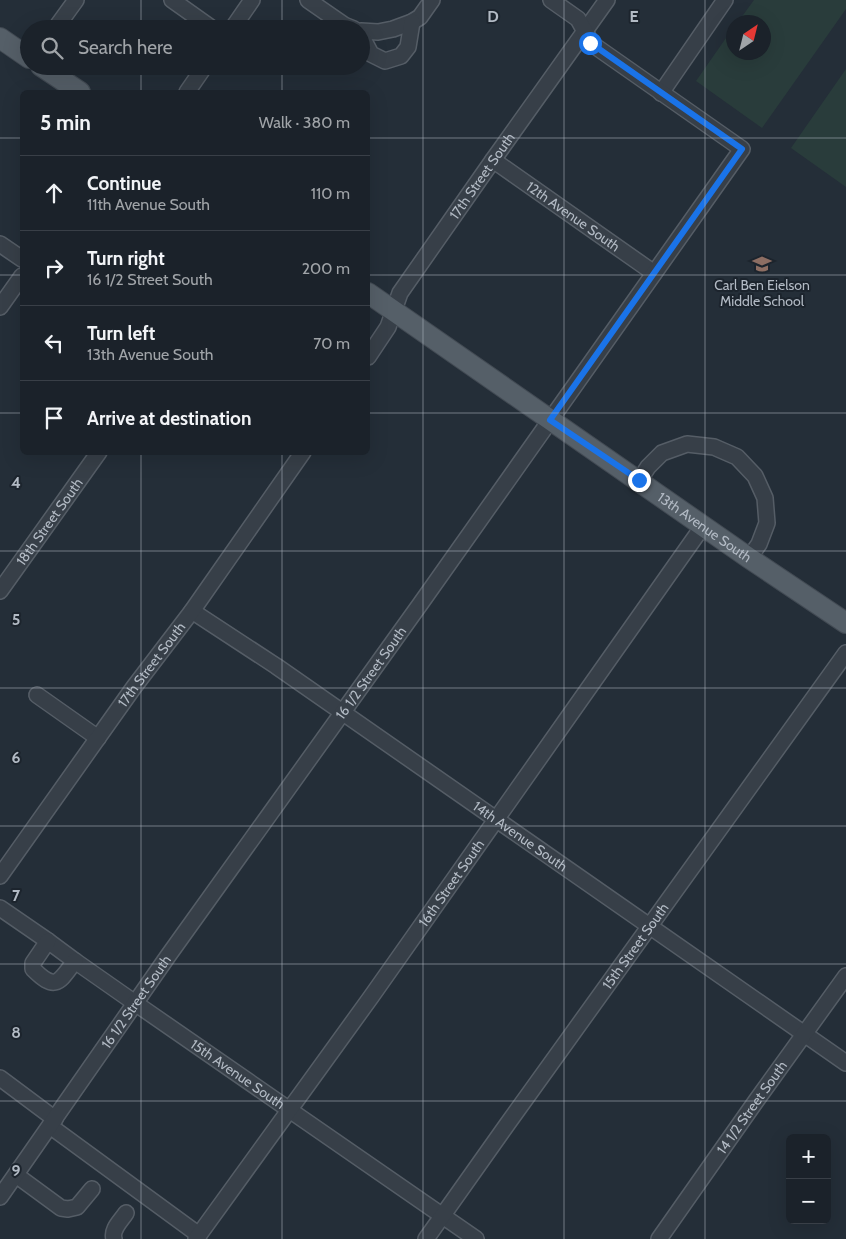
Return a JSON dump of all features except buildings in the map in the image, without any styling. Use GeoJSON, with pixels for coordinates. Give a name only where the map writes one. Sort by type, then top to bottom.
{"type":"FeatureCollection","features":[{"type":"Feature","properties":{"kind":"main road"},"geometry":{"type":"LineString","coordinates":[[0,38],[20,52]]}},
{"type":"Feature","properties":{"kind":"main road"},"geometry":{"type":"LineString","coordinates":[[54,75],[77,90]]}},
{"type":"Feature","properties":{"kind":"main road","name":"13th Avenue South"},"geometry":{"type":"LineString","coordinates":[[370,294],[749,558],[846,622]]}},
{"type":"Feature","properties":{"kind":"street"},"geometry":{"type":"LineString","coordinates":[[62,20],[76,0]]}},
{"type":"Feature","properties":{"kind":"street"},"geometry":{"type":"LineString","coordinates":[[172,0],[200,20]]}},
{"type":"Feature","properties":{"kind":"street"},"geometry":{"type":"LineString","coordinates":[[238,20],[252,0]]}},
{"type":"Feature","properties":{"kind":"street"},"geometry":{"type":"LineString","coordinates":[[308,0],[337,20]]}},
{"type":"Feature","properties":{"kind":"street"},"geometry":{"type":"LineString","coordinates":[[370,32],[393,29],[412,22],[420,17],[432,0]]}},
{"type":"Feature","properties":{"kind":"street"},"geometry":{"type":"LineString","coordinates":[[551,0],[578,18],[592,44],[661,93],[726,0]]}},
{"type":"Feature","properties":{"kind":"street","name":"17th Street South"},"geometry":{"type":"LineString","coordinates":[[370,354],[388,327],[400,294],[607,0]]}},
{"type":"Feature","properties":{"kind":"street"},"geometry":{"type":"LineString","coordinates":[[370,52],[385,61],[401,56],[408,47],[412,22]]}},
{"type":"Feature","properties":{"kind":"street"},"geometry":{"type":"LineString","coordinates":[[188,90],[199,75]]}},
{"type":"Feature","properties":{"kind":"street","name":"16 1/2 Street South"},"geometry":{"type":"LineString","coordinates":[[0,1197],[135,1003],[742,149],[661,93]]}},
{"type":"Feature","properties":{"kind":"street","name":"12th Avenue South"},"geometry":{"type":"LineString","coordinates":[[493,160],[654,273]]}},
{"type":"Feature","properties":{"kind":"street"},"geometry":{"type":"LineString","coordinates":[[0,244],[20,258]]}},
{"type":"Feature","properties":{"kind":"street"},"geometry":{"type":"LineString","coordinates":[[0,308],[20,279]]}},
{"type":"Feature","properties":{"kind":"street"},"geometry":{"type":"LineString","coordinates":[[639,480],[648,467],[662,453],[687,444],[714,447],[737,457],[755,476],[765,498],[767,523],[759,544],[749,558]]}},
{"type":"Feature","properties":{"kind":"street","name":"18th Street South"},"geometry":{"type":"LineString","coordinates":[[0,591],[97,455]]}},
{"type":"Feature","properties":{"kind":"street","name":"17th Street South"},"geometry":{"type":"LineString","coordinates":[[0,876],[134,687],[192,611],[301,455]]}},
{"type":"Feature","properties":{"kind":"street","name":"16th Street South"},"geometry":{"type":"LineString","coordinates":[[197,1237],[496,820],[703,526]]}},
{"type":"Feature","properties":{"kind":"street","name":"14th Avenue South"},"geometry":{"type":"LineString","coordinates":[[192,611],[276,666],[846,1064]]}},
{"type":"Feature","properties":{"kind":"street","name":"15th Street South"},"geometry":{"type":"LineString","coordinates":[[426,1239],[846,653]]}},
{"type":"Feature","properties":{"kind":"street"},"geometry":{"type":"LineString","coordinates":[[37,695],[98,738]]}},
{"type":"Feature","properties":{"kind":"street","name":"15th Avenue South"},"geometry":{"type":"LineString","coordinates":[[0,908],[476,1239]]}},
{"type":"Feature","properties":{"kind":"street"},"geometry":{"type":"LineString","coordinates":[[48,940],[32,963],[33,969],[36,972],[50,982],[55,983],[60,981],[75,961]]}},
{"type":"Feature","properties":{"kind":"street","name":"14 1/2 Street South"},"geometry":{"type":"LineString","coordinates":[[659,1239],[846,976]]}},
{"type":"Feature","properties":{"kind":"street"},"geometry":{"type":"LineString","coordinates":[[0,1078],[197,1237]]}},
{"type":"Feature","properties":{"kind":"street"},"geometry":{"type":"LineString","coordinates":[[16,1175],[61,1208],[77,1207],[92,1190]]}},
{"type":"Feature","properties":{"kind":"street"},"geometry":{"type":"LineString","coordinates":[[114,1239],[115,1228],[126,1213]]}},
{"type":"Feature","properties":{"kind":"green space"},"geometry":{"type":"Polygon","coordinates":[[[754,0],[846,0],[846,9],[762,128],[696,81],[726,38],[726,60],[771,60],[771,15],[743,15],[754,0]]]}},
{"type":"Feature","properties":{"kind":"green space"},"geometry":{"type":"Polygon","coordinates":[[[846,69],[846,187],[791,148],[846,69]]]}},
{"type":"Feature","properties":{"kind":"place","name":"Carl Ben Eielson Middle School"},"geometry":{"type":"Point","coordinates":[762,264]}},
{"type":"Feature","properties":{"kind":"route"},"geometry":{"type":"LineString","coordinates":[[590,43],[742,149],[550,420],[639,480]]}}]}
